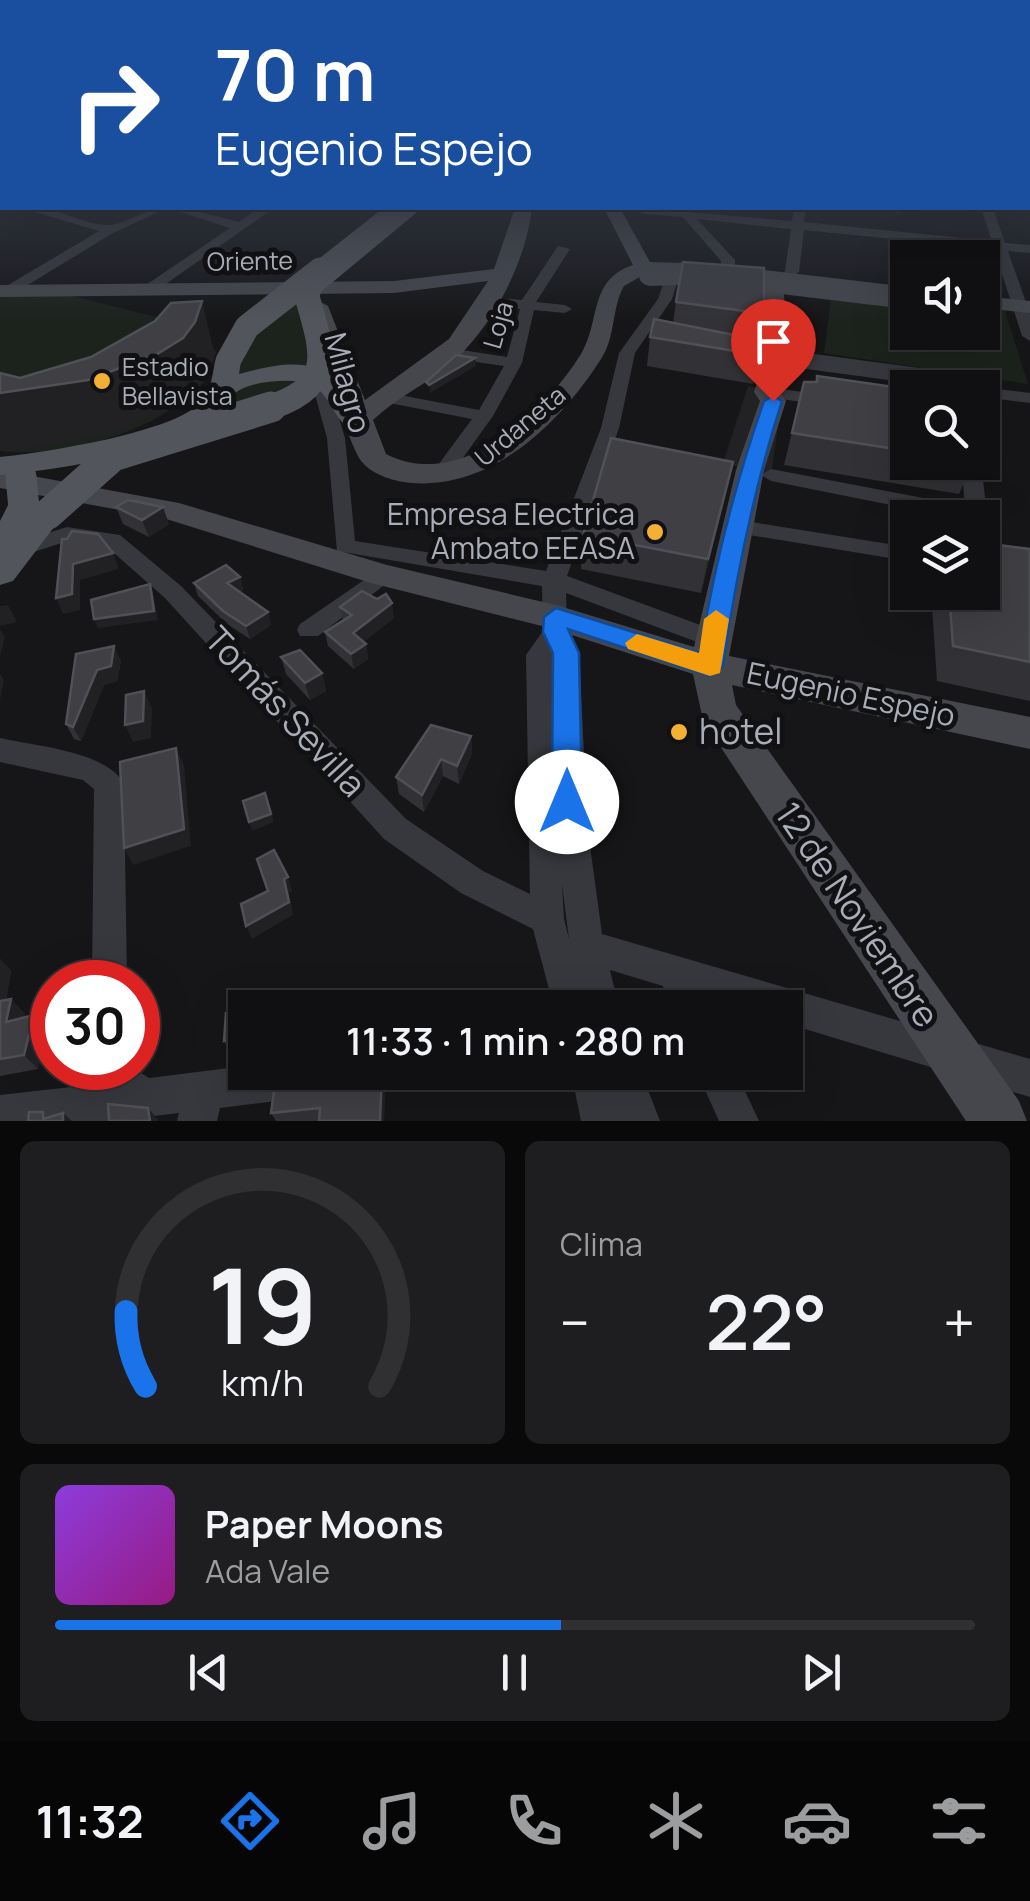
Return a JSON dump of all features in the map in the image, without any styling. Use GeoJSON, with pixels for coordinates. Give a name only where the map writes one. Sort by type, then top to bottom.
{"type":"FeatureCollection","features":[{"type":"Feature","properties":{"kind":"main road"},"geometry":{"type":"LineString","coordinates":[[9,472],[184,424],[206,414],[226,375],[236,341],[247,327],[384,218]]}},
{"type":"Feature","properties":{"kind":"main road"},"geometry":{"type":"LineString","coordinates":[[7,559],[48,514],[113,456],[288,402],[306,391],[321,373],[324,360],[306,292],[386,218]]}},
{"type":"Feature","properties":{"kind":"main road"},"geometry":{"type":"LineString","coordinates":[[226,375],[282,374],[320,379],[334,389],[348,415],[358,421]]}},
{"type":"Feature","properties":{"kind":"main road"},"geometry":{"type":"LineString","coordinates":[[7,559],[28,490],[9,472]]}},
{"type":"Feature","properties":{"kind":"street"},"geometry":{"type":"LineString","coordinates":[[70,218],[109,230]]}},
{"type":"Feature","properties":{"kind":"street"},"geometry":{"type":"LineString","coordinates":[[4,291],[109,230],[137,218]]}},
{"type":"Feature","properties":{"kind":"street"},"geometry":{"type":"LineString","coordinates":[[210,218],[241,227]]}},
{"type":"Feature","properties":{"kind":"street"},"geometry":{"type":"LineString","coordinates":[[148,290],[253,218]]}},
{"type":"Feature","properties":{"kind":"street"},"geometry":{"type":"LineString","coordinates":[[358,421],[371,405],[389,398],[449,353],[488,300],[520,218]]}},
{"type":"Feature","properties":{"kind":"street"},"geometry":{"type":"LineString","coordinates":[[596,990],[585,946],[567,802],[566,653],[556,624],[554,580],[610,428],[627,352],[649,340],[665,300],[655,271],[619,218]]}},
{"type":"Feature","properties":{"kind":"street"},"geometry":{"type":"LineString","coordinates":[[690,218],[728,260],[728,274]]}},
{"type":"Feature","properties":{"kind":"street"},"geometry":{"type":"LineString","coordinates":[[731,218],[1030,249]]}},
{"type":"Feature","properties":{"kind":"street"},"geometry":{"type":"LineString","coordinates":[[501,602],[523,575],[554,580],[713,671],[750,470],[782,364],[783,277],[798,218]]}},
{"type":"Feature","properties":{"kind":"street"},"geometry":{"type":"LineString","coordinates":[[991,218],[1026,307],[1030,336]]}},
{"type":"Feature","properties":{"kind":"street","name":"Loja"},"geometry":{"type":"LineString","coordinates":[[440,476],[484,416],[514,363],[528,305],[563,249]]}},
{"type":"Feature","properties":{"kind":"street"},"geometry":{"type":"LineString","coordinates":[[655,271],[783,277],[890,293]]}},
{"type":"Feature","properties":{"kind":"street"},"geometry":{"type":"LineString","coordinates":[[655,271],[783,277]]}},
{"type":"Feature","properties":{"kind":"street"},"geometry":{"type":"LineString","coordinates":[[655,271],[890,293]]}},
{"type":"Feature","properties":{"kind":"street","name":"Urdaneta"},"geometry":{"type":"LineString","coordinates":[[306,292],[379,463],[403,474],[440,476],[477,465],[545,411],[586,364],[628,285],[655,271]]}},
{"type":"Feature","properties":{"kind":"street","name":"Oriente"},"geometry":{"type":"LineString","coordinates":[[4,291],[306,292],[394,287],[499,274]]}},
{"type":"Feature","properties":{"kind":"street","name":"Milagro"},"geometry":{"type":"LineString","coordinates":[[306,292],[320,379],[336,438],[343,540],[350,549],[523,575]]}},
{"type":"Feature","properties":{"kind":"street"},"geometry":{"type":"LineString","coordinates":[[488,300],[564,310]]}},
{"type":"Feature","properties":{"kind":"street"},"geometry":{"type":"LineString","coordinates":[[1000,304],[1026,307]]}},
{"type":"Feature","properties":{"kind":"street"},"geometry":{"type":"LineString","coordinates":[[717,349],[890,375]]}},
{"type":"Feature","properties":{"kind":"street"},"geometry":{"type":"LineString","coordinates":[[449,353],[514,363]]}},
{"type":"Feature","properties":{"kind":"street"},"geometry":{"type":"LineString","coordinates":[[782,364],[890,381]]}},
{"type":"Feature","properties":{"kind":"street"},"geometry":{"type":"LineString","coordinates":[[1000,391],[1030,394]]}},
{"type":"Feature","properties":{"kind":"street"},"geometry":{"type":"LineString","coordinates":[[775,396],[856,404]]}},
{"type":"Feature","properties":{"kind":"street"},"geometry":{"type":"LineString","coordinates":[[389,398],[484,416]]}},
{"type":"Feature","properties":{"kind":"street","name":"Eugenio Espejo"},"geometry":{"type":"LineString","coordinates":[[9,472],[168,510],[383,575],[501,602],[556,624],[713,671],[1030,733]]}},
{"type":"Feature","properties":{"kind":"street"},"geometry":{"type":"LineString","coordinates":[[771,476],[890,504]]}},
{"type":"Feature","properties":{"kind":"street"},"geometry":{"type":"LineString","coordinates":[[739,527],[890,551]]}},
{"type":"Feature","properties":{"kind":"street","name":"Tomás Sevilla"},"geometry":{"type":"LineString","coordinates":[[7,559],[79,533],[112,540],[173,592],[395,829],[472,882],[547,919]]}},
{"type":"Feature","properties":{"kind":"street"},"geometry":{"type":"LineString","coordinates":[[309,630],[383,575]]}},
{"type":"Feature","properties":{"kind":"street"},"geometry":{"type":"LineString","coordinates":[[556,624],[539,655],[547,919],[567,990]]}},
{"type":"Feature","properties":{"kind":"street","name":"12 de Noviembre"},"geometry":{"type":"LineString","coordinates":[[713,671],[952,1055],[999,1121]]}},
{"type":"Feature","properties":{"kind":"street"},"geometry":{"type":"LineString","coordinates":[[0,750],[91,770],[109,784],[110,960]]}},
{"type":"Feature","properties":{"kind":"street"},"geometry":{"type":"LineString","coordinates":[[585,946],[1030,1078]]}},
{"type":"Feature","properties":{"kind":"street"},"geometry":{"type":"LineString","coordinates":[[676,970],[682,990]]}},
{"type":"Feature","properties":{"kind":"street"},"geometry":{"type":"LineString","coordinates":[[133,1090],[142,1096]]}},
{"type":"Feature","properties":{"kind":"street"},"geometry":{"type":"LineString","coordinates":[[0,1115],[142,1096],[200,1106],[275,1090]]}},
{"type":"Feature","properties":{"kind":"street"},"geometry":{"type":"LineString","coordinates":[[594,1090],[601,1121]]}},
{"type":"Feature","properties":{"kind":"street"},"geometry":{"type":"LineString","coordinates":[[629,1090],[640,1121]]}},
{"type":"Feature","properties":{"kind":"street"},"geometry":{"type":"LineString","coordinates":[[724,1090],[738,1121]]}},
{"type":"Feature","properties":{"kind":"shaded area"},"geometry":{"type":"Polygon","coordinates":[[[832,291],[890,298],[890,350],[1000,350],[1000,310],[1005,311],[1028,384],[1000,380],[1000,370],[936,370],[824,353],[832,291]]]}},
{"type":"Feature","properties":{"kind":"shaded area","name":"Estadio Bellavista"},"geometry":{"type":"Polygon","coordinates":[[[0,295],[68,295],[201,328],[216,352],[204,378],[184,399],[157,418],[93,442],[28,452],[0,451],[0,295]]]}},
{"type":"Feature","properties":{"kind":"shaded area"},"geometry":{"type":"Polygon","coordinates":[[[302,296],[314,372],[259,408],[222,405],[240,342],[302,296]]]}},
{"type":"Feature","properties":{"kind":"shaded area"},"geometry":{"type":"Polygon","coordinates":[[[748,386],[783,391],[771,475],[723,463],[748,386]]]}},
{"type":"Feature","properties":{"kind":"building"},"geometry":{"type":"Polygon","coordinates":[[[683,262],[764,268],[764,309],[759,313],[676,302],[683,262]]]}},
{"type":"Feature","properties":{"kind":"building"},"geometry":{"type":"Polygon","coordinates":[[[202,301],[195,322],[183,338],[157,354],[88,380],[0,393],[0,373],[20,378],[91,357],[155,321],[171,303],[202,301]]]}},
{"type":"Feature","properties":{"kind":"building"},"geometry":{"type":"Polygon","coordinates":[[[654,319],[764,341],[759,355],[650,337],[654,319]]]}},
{"type":"Feature","properties":{"kind":"building"},"geometry":{"type":"Polygon","coordinates":[[[456,355],[475,358],[429,385],[426,382],[456,355]]]}},
{"type":"Feature","properties":{"kind":"building"},"geometry":{"type":"Polygon","coordinates":[[[817,376],[890,386],[890,448],[792,433],[804,382],[817,382],[817,376]]]}},
{"type":"Feature","properties":{"kind":"building","name":"Empresa Electrica Ambato EEASA"},"geometry":{"type":"Polygon","coordinates":[[[611,438],[733,462],[708,559],[583,535],[611,438]]]}},
{"type":"Feature","properties":{"kind":"building"},"geometry":{"type":"Polygon","coordinates":[[[128,500],[163,507],[142,520],[116,507],[128,500]]]}},
{"type":"Feature","properties":{"kind":"building"},"geometry":{"type":"Polygon","coordinates":[[[72,531],[98,534],[113,553],[73,564],[72,594],[56,598],[62,539],[67,539],[72,531]]]}},
{"type":"Feature","properties":{"kind":"building"},"geometry":{"type":"Polygon","coordinates":[[[1000,545],[1030,549],[1030,662],[953,646],[950,610],[1000,610],[1000,545]]]}},
{"type":"Feature","properties":{"kind":"building"},"geometry":{"type":"Polygon","coordinates":[[[226,565],[240,577],[227,583],[268,612],[246,626],[223,611],[194,583],[226,565]]]}},
{"type":"Feature","properties":{"kind":"building"},"geometry":{"type":"Polygon","coordinates":[[[150,584],[154,611],[94,619],[91,600],[150,584]]]}},
{"type":"Feature","properties":{"kind":"building"},"geometry":{"type":"Polygon","coordinates":[[[362,591],[377,599],[386,594],[392,603],[353,633],[366,644],[351,654],[325,632],[352,615],[340,607],[362,591]]]}},
{"type":"Feature","properties":{"kind":"building"},"geometry":{"type":"Polygon","coordinates":[[[114,646],[111,666],[97,670],[73,727],[66,724],[76,654],[114,646]]]}},
{"type":"Feature","properties":{"kind":"building"},"geometry":{"type":"Polygon","coordinates":[[[300,650],[322,673],[305,683],[281,657],[300,650]]]}},
{"type":"Feature","properties":{"kind":"building"},"geometry":{"type":"Polygon","coordinates":[[[144,691],[143,721],[125,725],[126,695],[144,691]]]}},
{"type":"Feature","properties":{"kind":"building"},"geometry":{"type":"Polygon","coordinates":[[[431,725],[471,736],[457,766],[441,759],[422,795],[396,777],[431,725]]]}},
{"type":"Feature","properties":{"kind":"building"},"geometry":{"type":"Polygon","coordinates":[[[176,748],[184,829],[124,848],[120,762],[176,748]]]}},
{"type":"Feature","properties":{"kind":"building"},"geometry":{"type":"Polygon","coordinates":[[[265,793],[271,814],[249,822],[243,801],[265,793]]]}},
{"type":"Feature","properties":{"kind":"building"},"geometry":{"type":"Polygon","coordinates":[[[274,850],[288,877],[284,879],[289,902],[246,926],[241,904],[268,891],[257,859],[274,850]]]}},
{"type":"Feature","properties":{"kind":"building"},"geometry":{"type":"Polygon","coordinates":[[[11,999],[6,1022],[30,1016],[24,1055],[0,1059],[0,1001],[11,999]]]}},
{"type":"Feature","properties":{"kind":"building"},"geometry":{"type":"Polygon","coordinates":[[[226,1013],[228,1040],[224,1041],[226,1013]]]}},
{"type":"Feature","properties":{"kind":"building"},"geometry":{"type":"Polygon","coordinates":[[[381,1090],[380,1121],[319,1121],[320,1108],[271,1113],[274,1091],[381,1090]]]}},
{"type":"Feature","properties":{"kind":"building"},"geometry":{"type":"Polygon","coordinates":[[[108,1104],[148,1108],[150,1121],[109,1121],[108,1104]]]}},
{"type":"Feature","properties":{"kind":"building"},"geometry":{"type":"Polygon","coordinates":[[[29,1112],[43,1112],[43,1119],[63,1113],[63,1121],[28,1121],[29,1112]]]}},
{"type":"Feature","properties":{"kind":"slow traffic"},"geometry":{"type":"LineString","coordinates":[[637,643],[710,666],[716,619]]}},
{"type":"Feature","properties":{"kind":"place","name":"Estadio Bellavista"},"geometry":{"type":"Point","coordinates":[102,381]}},
{"type":"Feature","properties":{"kind":"place","name":"Empresa Electrica Ambato EEASA"},"geometry":{"type":"Point","coordinates":[655,532]}},
{"type":"Feature","properties":{"kind":"place","name":"hotel"},"geometry":{"type":"Point","coordinates":[679,732]}},
{"type":"Feature","properties":{"kind":"route"},"geometry":{"type":"LineString","coordinates":[[567,802],[566,653],[555,632],[556,617],[710,666],[724,575],[739,527],[750,470],[773,401]]}}]}
